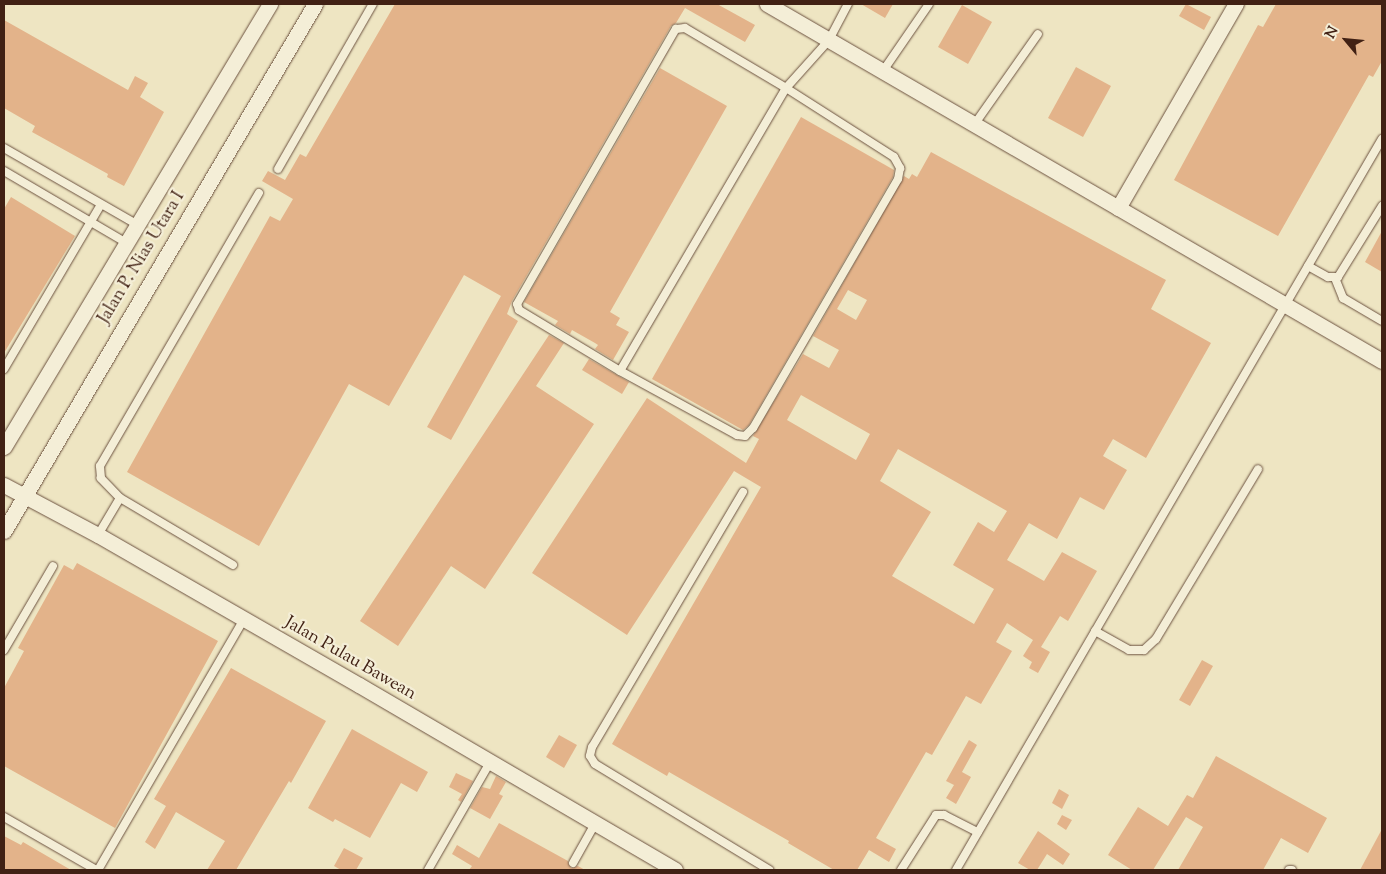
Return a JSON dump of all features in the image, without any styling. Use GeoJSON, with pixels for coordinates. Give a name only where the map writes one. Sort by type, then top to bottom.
{"type":"FeatureCollection","features":[{"type":"Feature","properties":{"kind":"street","name":"Jalan P. Nias Utara I"},"geometry":{"type":"LineString","coordinates":[[4,448],[125,242],[138,225],[270,4]]}},
{"type":"Feature","properties":{"kind":"street","name":"Jalan P. Nias Utara I"},"geometry":{"type":"LineString","coordinates":[[4,531],[314,4]]}},
{"type":"Feature","properties":{"kind":"street"},"geometry":{"type":"LineString","coordinates":[[767,4],[1382,361]]}},
{"type":"Feature","properties":{"kind":"street"},"geometry":{"type":"LineString","coordinates":[[1118,208],[1236,4]]}},
{"type":"Feature","properties":{"kind":"street","name":"Jalan Pulau Bawean"},"geometry":{"type":"LineString","coordinates":[[4,486],[98,535],[596,822],[675,870]]}},
{"type":"Feature","properties":{"kind":"lane"},"geometry":{"type":"LineString","coordinates":[[278,168],[373,4]]}},
{"type":"Feature","properties":{"kind":"lane"},"geometry":{"type":"LineString","coordinates":[[620,370],[786,88],[829,40],[848,4]]}},
{"type":"Feature","properties":{"kind":"lane"},"geometry":{"type":"LineString","coordinates":[[884,71],[929,4]]}},
{"type":"Feature","properties":{"kind":"lane"},"geometry":{"type":"LineString","coordinates":[[680,27],[695,32],[894,157],[898,162],[901,174],[754,428],[745,436],[737,435],[620,370],[519,310],[517,304],[676,29],[680,27]]}},
{"type":"Feature","properties":{"kind":"lane"},"geometry":{"type":"LineString","coordinates":[[974,125],[1038,34]]}},
{"type":"Feature","properties":{"kind":"lane"},"geometry":{"type":"LineString","coordinates":[[956,870],[1382,139]]}},
{"type":"Feature","properties":{"kind":"lane"},"geometry":{"type":"LineString","coordinates":[[4,148],[138,225]]}},
{"type":"Feature","properties":{"kind":"lane"},"geometry":{"type":"LineString","coordinates":[[4,171],[125,242]]}},
{"type":"Feature","properties":{"kind":"lane"},"geometry":{"type":"LineString","coordinates":[[233,565],[120,498],[101,478],[100,466],[259,193]]}},
{"type":"Feature","properties":{"kind":"lane"},"geometry":{"type":"LineString","coordinates":[[4,369],[101,204]]}},
{"type":"Feature","properties":{"kind":"lane"},"geometry":{"type":"LineString","coordinates":[[1308,266],[1328,277],[1335,278],[1342,274],[1382,206]]}},
{"type":"Feature","properties":{"kind":"lane"},"geometry":{"type":"LineString","coordinates":[[1335,278],[1343,298],[1382,321]]}},
{"type":"Feature","properties":{"kind":"lane"},"geometry":{"type":"LineString","coordinates":[[1095,631],[1130,650],[1144,650],[1156,639],[1258,469]]}},
{"type":"Feature","properties":{"kind":"lane"},"geometry":{"type":"LineString","coordinates":[[743,492],[592,747],[590,756],[595,764],[769,870]]}},
{"type":"Feature","properties":{"kind":"lane"},"geometry":{"type":"LineString","coordinates":[[98,535],[120,498]]}},
{"type":"Feature","properties":{"kind":"lane"},"geometry":{"type":"LineString","coordinates":[[4,650],[53,566]]}},
{"type":"Feature","properties":{"kind":"lane"},"geometry":{"type":"LineString","coordinates":[[4,817],[97,870],[244,619]]}},
{"type":"Feature","properties":{"kind":"lane"},"geometry":{"type":"LineString","coordinates":[[428,870],[490,762]]}},
{"type":"Feature","properties":{"kind":"lane"},"geometry":{"type":"LineString","coordinates":[[901,870],[936,815],[944,815],[978,832]]}},
{"type":"Feature","properties":{"kind":"lane"},"geometry":{"type":"LineString","coordinates":[[573,863],[596,822]]}},
{"type":"Feature","properties":{"kind":"building"},"geometry":{"type":"Polygon","coordinates":[[[395,4],[717,4],[755,25],[745,42],[685,8],[676,23],[671,26],[512,301],[507,314],[518,321],[451,440],[427,427],[501,296],[464,275],[389,406],[349,384],[259,546],[127,472],[270,216],[280,221],[293,199],[262,181],[268,171],[285,180],[300,154],[306,157],[395,4]]]}},
{"type":"Feature","properties":{"kind":"building"},"geometry":{"type":"Polygon","coordinates":[[[861,4],[893,4],[885,18],[861,4]]]}},
{"type":"Feature","properties":{"kind":"building"},"geometry":{"type":"Polygon","coordinates":[[[1186,4],[1211,17],[1204,30],[1179,16],[1186,4]]]}},
{"type":"Feature","properties":{"kind":"building"},"geometry":{"type":"Polygon","coordinates":[[[1276,4],[1382,4],[1382,61],[1373,77],[1369,75],[1278,236],[1174,180],[1258,25],[1263,27],[1276,4]]]}},
{"type":"Feature","properties":{"kind":"building"},"geometry":{"type":"Polygon","coordinates":[[[962,5],[992,22],[968,64],[938,47],[962,5]]]}},
{"type":"Feature","properties":{"kind":"building"},"geometry":{"type":"Polygon","coordinates":[[[4,20],[128,90],[135,76],[148,83],[140,97],[164,112],[124,186],[107,177],[108,174],[32,132],[35,126],[4,108],[4,20]]]}},
{"type":"Feature","properties":{"kind":"building"},"geometry":{"type":"Polygon","coordinates":[[[1076,67],[1111,86],[1083,137],[1048,118],[1076,67]]]}},
{"type":"Feature","properties":{"kind":"building"},"geometry":{"type":"Polygon","coordinates":[[[660,68],[727,106],[610,312],[620,318],[616,325],[629,332],[613,360],[595,349],[598,345],[595,343],[572,330],[570,334],[555,325],[558,321],[524,302],[660,68]]]}},
{"type":"Feature","properties":{"kind":"building"},"geometry":{"type":"Polygon","coordinates":[[[801,117],[894,170],[893,177],[749,425],[743,430],[652,379],[801,117]]]}},
{"type":"Feature","properties":{"kind":"building"},"geometry":{"type":"Polygon","coordinates":[[[931,152],[1166,280],[1151,309],[1211,343],[1146,458],[1113,439],[1103,456],[1127,470],[1104,510],[1080,497],[1057,539],[1029,523],[1007,560],[1044,581],[1062,552],[1097,571],[1068,621],[1060,616],[1041,647],[1050,652],[1038,673],[1029,668],[1032,662],[1023,656],[1033,640],[1007,623],[996,642],[1012,651],[981,704],[966,696],[932,755],[926,752],[876,838],[896,849],[889,862],[869,850],[857,870],[834,870],[788,843],[789,841],[669,772],[667,776],[612,744],[761,487],[734,471],[627,635],[532,573],[647,398],[746,463],[759,439],[753,436],[803,354],[829,368],[839,350],[813,336],[904,176],[909,179],[912,174],[917,177],[931,152]],[[848,290],[837,309],[856,320],[867,300],[848,290]],[[801,395],[787,420],[856,460],[870,434],[801,395]],[[898,449],[880,481],[931,512],[892,576],[974,624],[994,589],[953,565],[978,522],[994,532],[1007,511],[898,449]]]}},
{"type":"Feature","properties":{"kind":"building"},"geometry":{"type":"Polygon","coordinates":[[[11,197],[75,236],[4,353],[4,209],[11,197]]]}},
{"type":"Feature","properties":{"kind":"building"},"geometry":{"type":"Polygon","coordinates":[[[1382,231],[1382,272],[1365,262],[1382,231]]]}},
{"type":"Feature","properties":{"kind":"building"},"geometry":{"type":"Polygon","coordinates":[[[549,335],[564,343],[536,386],[594,424],[485,589],[451,566],[398,646],[360,621],[549,335]]]}},
{"type":"Feature","properties":{"kind":"building"},"geometry":{"type":"Polygon","coordinates":[[[589,359],[629,382],[622,394],[582,370],[589,359]]]}},
{"type":"Feature","properties":{"kind":"building"},"geometry":{"type":"Polygon","coordinates":[[[77,563],[218,641],[115,828],[4,766],[4,688],[24,651],[18,648],[64,565],[73,570],[77,563]]]}},
{"type":"Feature","properties":{"kind":"building"},"geometry":{"type":"Polygon","coordinates":[[[1202,660],[1213,666],[1190,706],[1179,700],[1202,660]]]}},
{"type":"Feature","properties":{"kind":"building"},"geometry":{"type":"Polygon","coordinates":[[[231,668],[326,721],[291,783],[289,781],[236,870],[207,870],[225,841],[176,812],[155,849],[145,842],[166,806],[154,799],[231,668]]]}},
{"type":"Feature","properties":{"kind":"building"},"geometry":{"type":"Polygon","coordinates":[[[352,729],[428,772],[417,792],[401,783],[370,838],[335,819],[333,822],[308,808],[352,729]]]}},
{"type":"Feature","properties":{"kind":"building"},"geometry":{"type":"Polygon","coordinates":[[[559,735],[577,745],[564,768],[546,757],[559,735]]]}},
{"type":"Feature","properties":{"kind":"building"},"geometry":{"type":"Polygon","coordinates":[[[969,740],[977,745],[962,772],[971,777],[956,804],[946,798],[954,785],[946,781],[969,740]]]}},
{"type":"Feature","properties":{"kind":"building"},"geometry":{"type":"Polygon","coordinates":[[[1216,756],[1327,818],[1308,853],[1281,838],[1263,870],[1178,870],[1203,827],[1186,817],[1153,870],[1132,870],[1108,855],[1138,807],[1168,826],[1187,795],[1193,798],[1216,756]]]}},
{"type":"Feature","properties":{"kind":"building"},"geometry":{"type":"Polygon","coordinates":[[[456,773],[473,781],[461,802],[458,800],[462,794],[449,787],[456,773]]]}},
{"type":"Feature","properties":{"kind":"building"},"geometry":{"type":"Polygon","coordinates":[[[496,776],[506,782],[499,794],[503,796],[490,819],[470,808],[482,787],[490,789],[496,776]]]}},
{"type":"Feature","properties":{"kind":"building"},"geometry":{"type":"Polygon","coordinates":[[[1059,789],[1069,795],[1062,809],[1052,803],[1059,789]]]}},
{"type":"Feature","properties":{"kind":"building"},"geometry":{"type":"Polygon","coordinates":[[[1062,815],[1072,820],[1066,830],[1057,824],[1062,815]]]}},
{"type":"Feature","properties":{"kind":"building"},"geometry":{"type":"Polygon","coordinates":[[[499,823],[568,861],[571,868],[578,866],[585,870],[469,870],[472,866],[452,854],[457,845],[479,858],[499,823]]]}},
{"type":"Feature","properties":{"kind":"building"},"geometry":{"type":"Polygon","coordinates":[[[1382,829],[1382,870],[1360,870],[1382,829]]]}},
{"type":"Feature","properties":{"kind":"building"},"geometry":{"type":"Polygon","coordinates":[[[1038,831],[1070,854],[1063,865],[1047,854],[1037,870],[1030,870],[1018,863],[1038,831]]]}},
{"type":"Feature","properties":{"kind":"building"},"geometry":{"type":"Polygon","coordinates":[[[4,836],[21,845],[23,842],[71,870],[4,870],[4,836]]]}},
{"type":"Feature","properties":{"kind":"building"},"geometry":{"type":"Polygon","coordinates":[[[344,848],[363,858],[356,870],[341,870],[334,866],[344,848]]]}}]}
